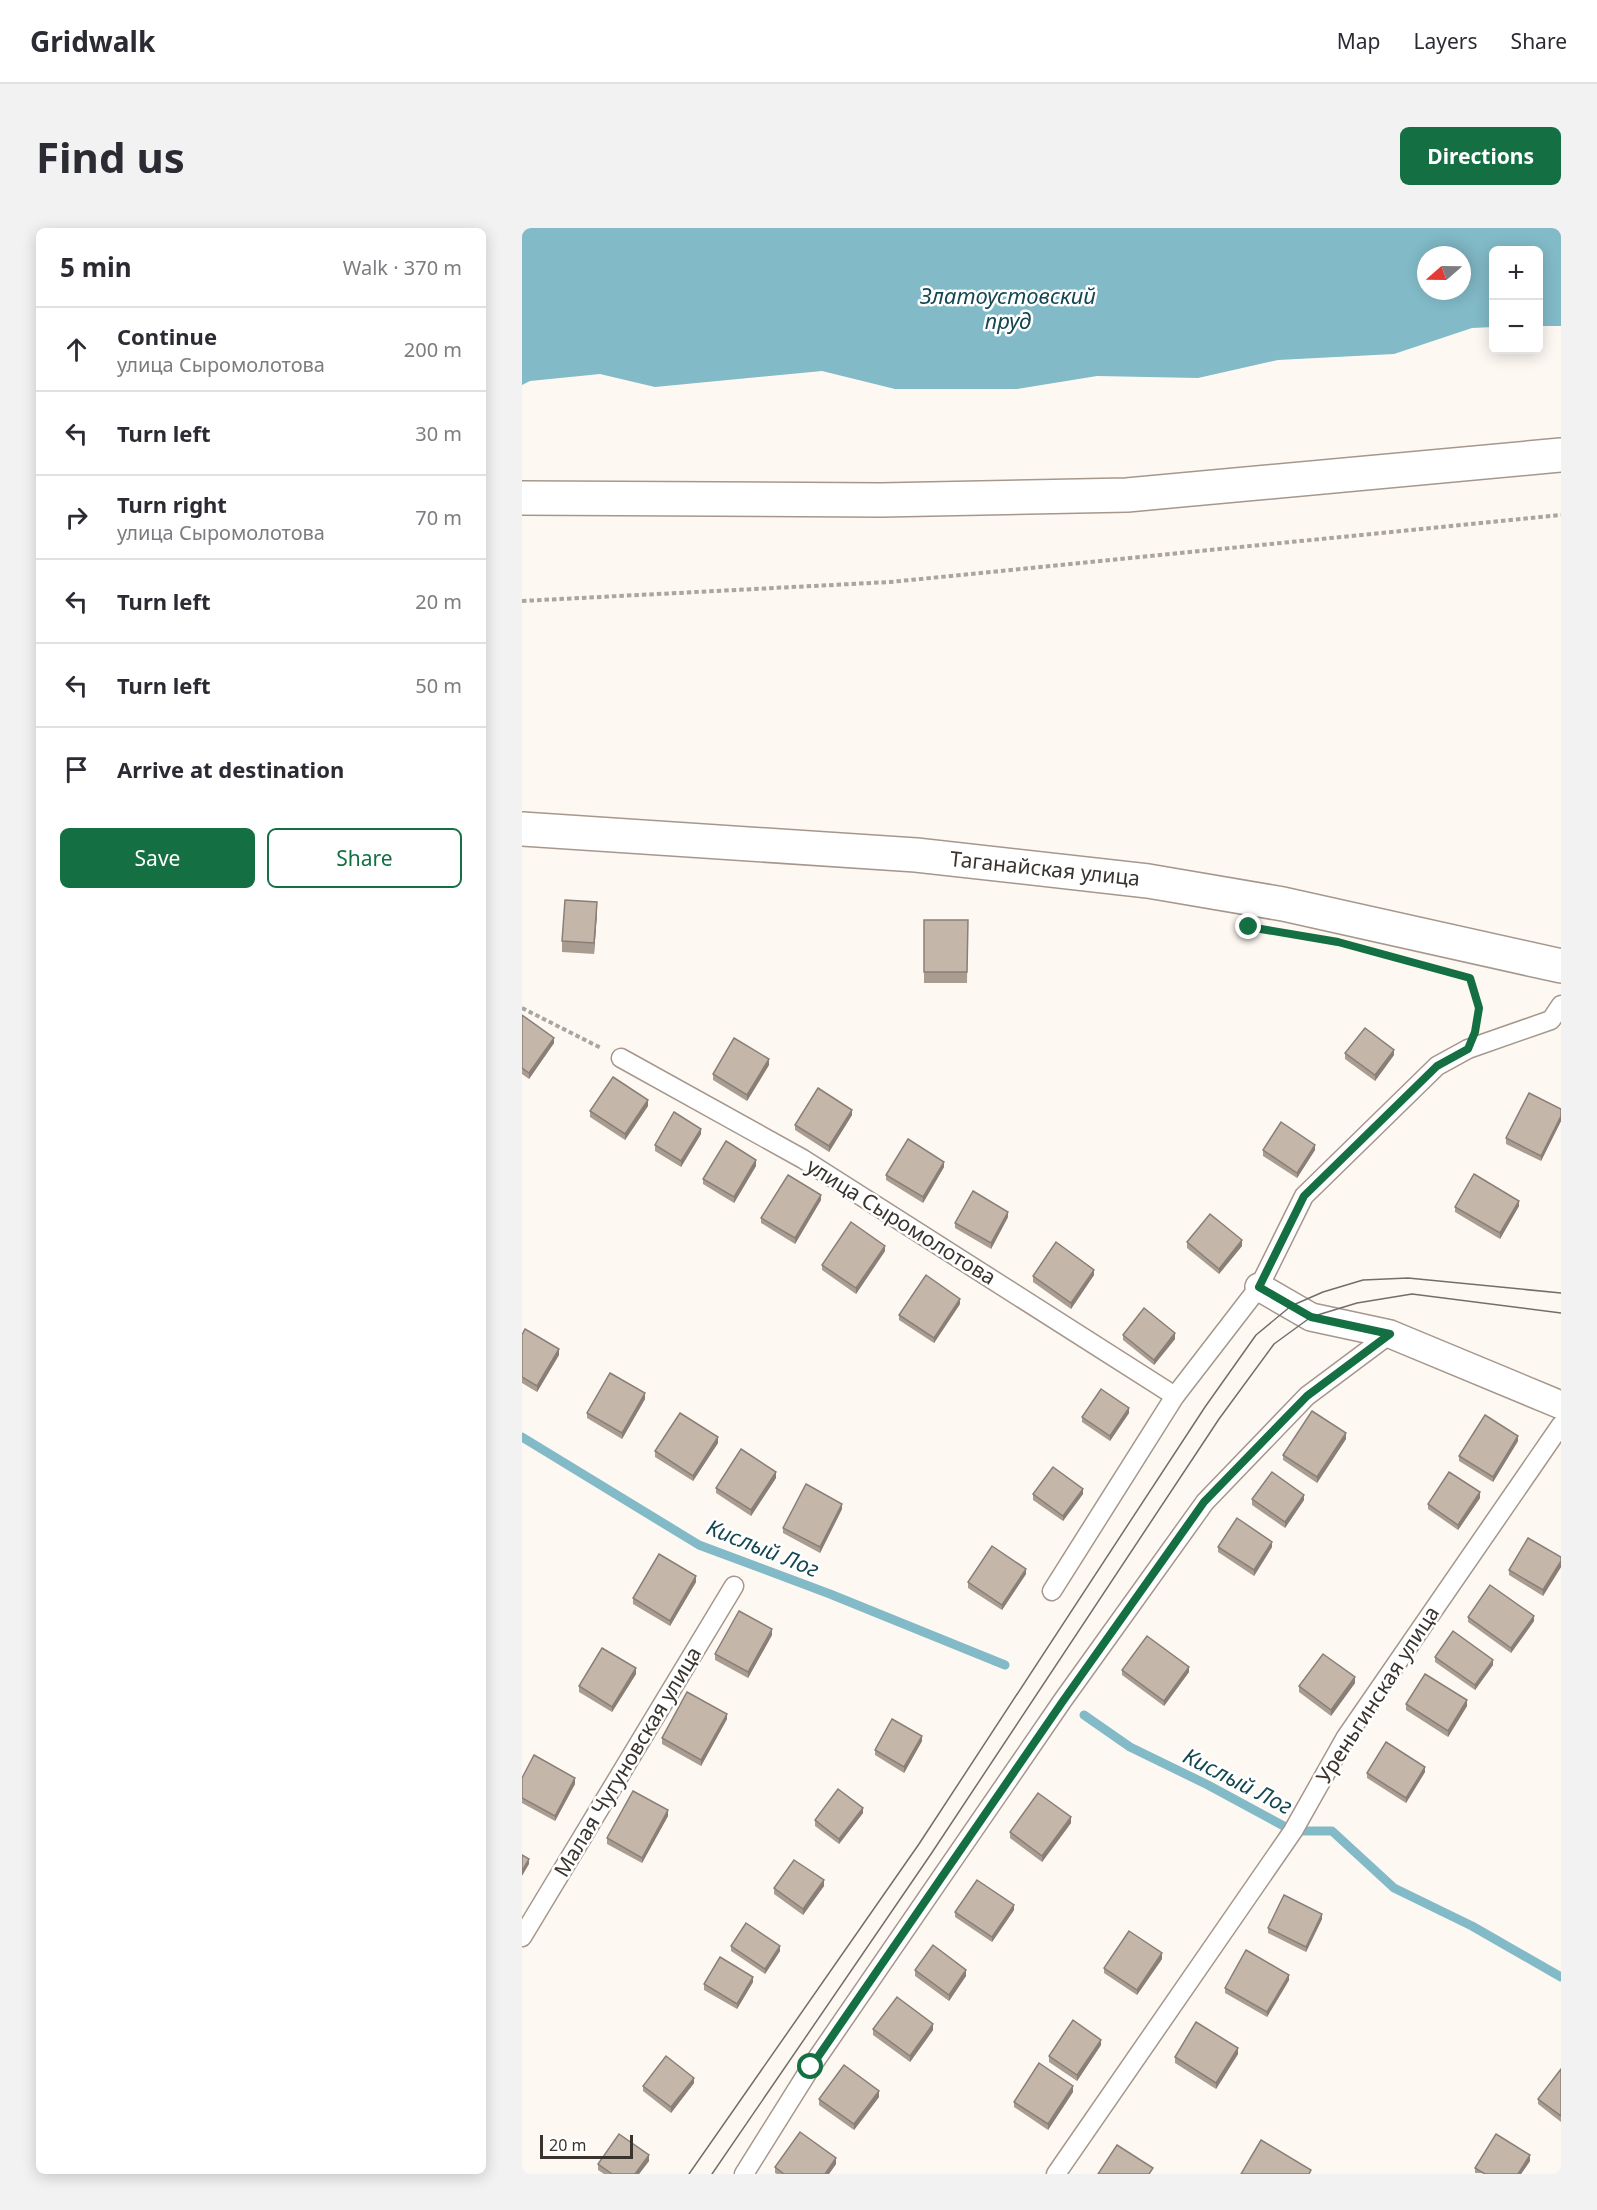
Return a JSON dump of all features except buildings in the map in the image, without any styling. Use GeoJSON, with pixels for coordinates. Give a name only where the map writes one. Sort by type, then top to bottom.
{"type":"FeatureCollection","features":[{"type":"Feature","properties":{"kind":"main road"},"geometry":{"type":"LineString","coordinates":[[522,498],[881,500],[1127,495],[1561,455]]}},
{"type":"Feature","properties":{"kind":"main road","name":"Таганайская улица"},"geometry":{"type":"LineString","coordinates":[[522,828],[916,855],[1148,881],[1283,904],[1561,966]]}},
{"type":"Feature","properties":{"kind":"street"},"geometry":{"type":"LineString","coordinates":[[1259,1287],[1311,1317],[1390,1334],[1561,1405]]}},
{"type":"Feature","properties":{"kind":"lane"},"geometry":{"type":"LineString","coordinates":[[1052,1591],[1175,1396],[1259,1287],[1304,1196],[1437,1066],[1468,1049],[1551,1020],[1561,1005]]}},
{"type":"Feature","properties":{"kind":"lane","name":"улица Сыромолотова"},"geometry":{"type":"LineString","coordinates":[[621,1058],[803,1159],[1175,1396]]}},
{"type":"Feature","properties":{"kind":"lane"},"geometry":{"type":"LineString","coordinates":[[744,2174],[824,2048],[1063,1701],[1204,1502],[1307,1396],[1390,1334]]}},
{"type":"Feature","properties":{"kind":"lane","name":"Уреньгинская улица"},"geometry":{"type":"LineString","coordinates":[[1056,2174],[1293,1831],[1346,1737],[1561,1425]]}},
{"type":"Feature","properties":{"kind":"lane","name":"Малая Чугуновская улица"},"geometry":{"type":"LineString","coordinates":[[522,1937],[734,1586]]}},
{"type":"Feature","properties":{"kind":"path"},"geometry":{"type":"LineString","coordinates":[[522,601],[890,582],[1561,515]]}},
{"type":"Feature","properties":{"kind":"path"},"geometry":{"type":"LineString","coordinates":[[1461,976],[1470,978],[1479,1008],[1475,1032],[1468,1049]]}},
{"type":"Feature","properties":{"kind":"path"},"geometry":{"type":"LineString","coordinates":[[522,1008],[621,1058]]}},
{"type":"Feature","properties":{"kind":"water","name":"Златоустовский пруд"},"geometry":{"type":"Polygon","coordinates":[[[522,228],[1561,228],[1561,326],[1543,326],[1543,246],[1489,246],[1489,327],[1472,328],[1394,354],[1278,360],[1198,378],[1097,376],[1017,389],[895,389],[822,371],[655,387],[600,374],[530,381],[522,385],[522,228]]]}},
{"type":"Feature","properties":{"kind":"waterway","name":"Кислый Лог"},"geometry":{"type":"LineString","coordinates":[[522,1437],[699,1545],[830,1594],[1005,1665]]}},
{"type":"Feature","properties":{"kind":"waterway","name":"Кислый Лог"},"geometry":{"type":"LineString","coordinates":[[1084,1715],[1130,1747],[1208,1785],[1293,1831],[1332,1831],[1394,1888],[1472,1926],[1561,1977]]}},
{"type":"Feature","properties":{"kind":"tram line"},"geometry":{"type":"LineString","coordinates":[[689,2174],[919,1844],[1205,1407],[1256,1335],[1291,1306],[1323,1292],[1363,1280],[1408,1278],[1561,1293]]}},
{"type":"Feature","properties":{"kind":"tram line"},"geometry":{"type":"LineString","coordinates":[[712,2174],[931,1854],[1219,1419],[1274,1344],[1311,1317],[1357,1303],[1412,1294],[1561,1313]]}},
{"type":"Feature","properties":{"kind":"route"},"geometry":{"type":"LineString","coordinates":[[811,2067],[1063,1701],[1204,1502],[1307,1396],[1390,1334],[1311,1317],[1259,1287],[1304,1196],[1437,1066],[1468,1049],[1475,1032],[1479,1008],[1470,978],[1338,942],[1249,927]]}}]}
